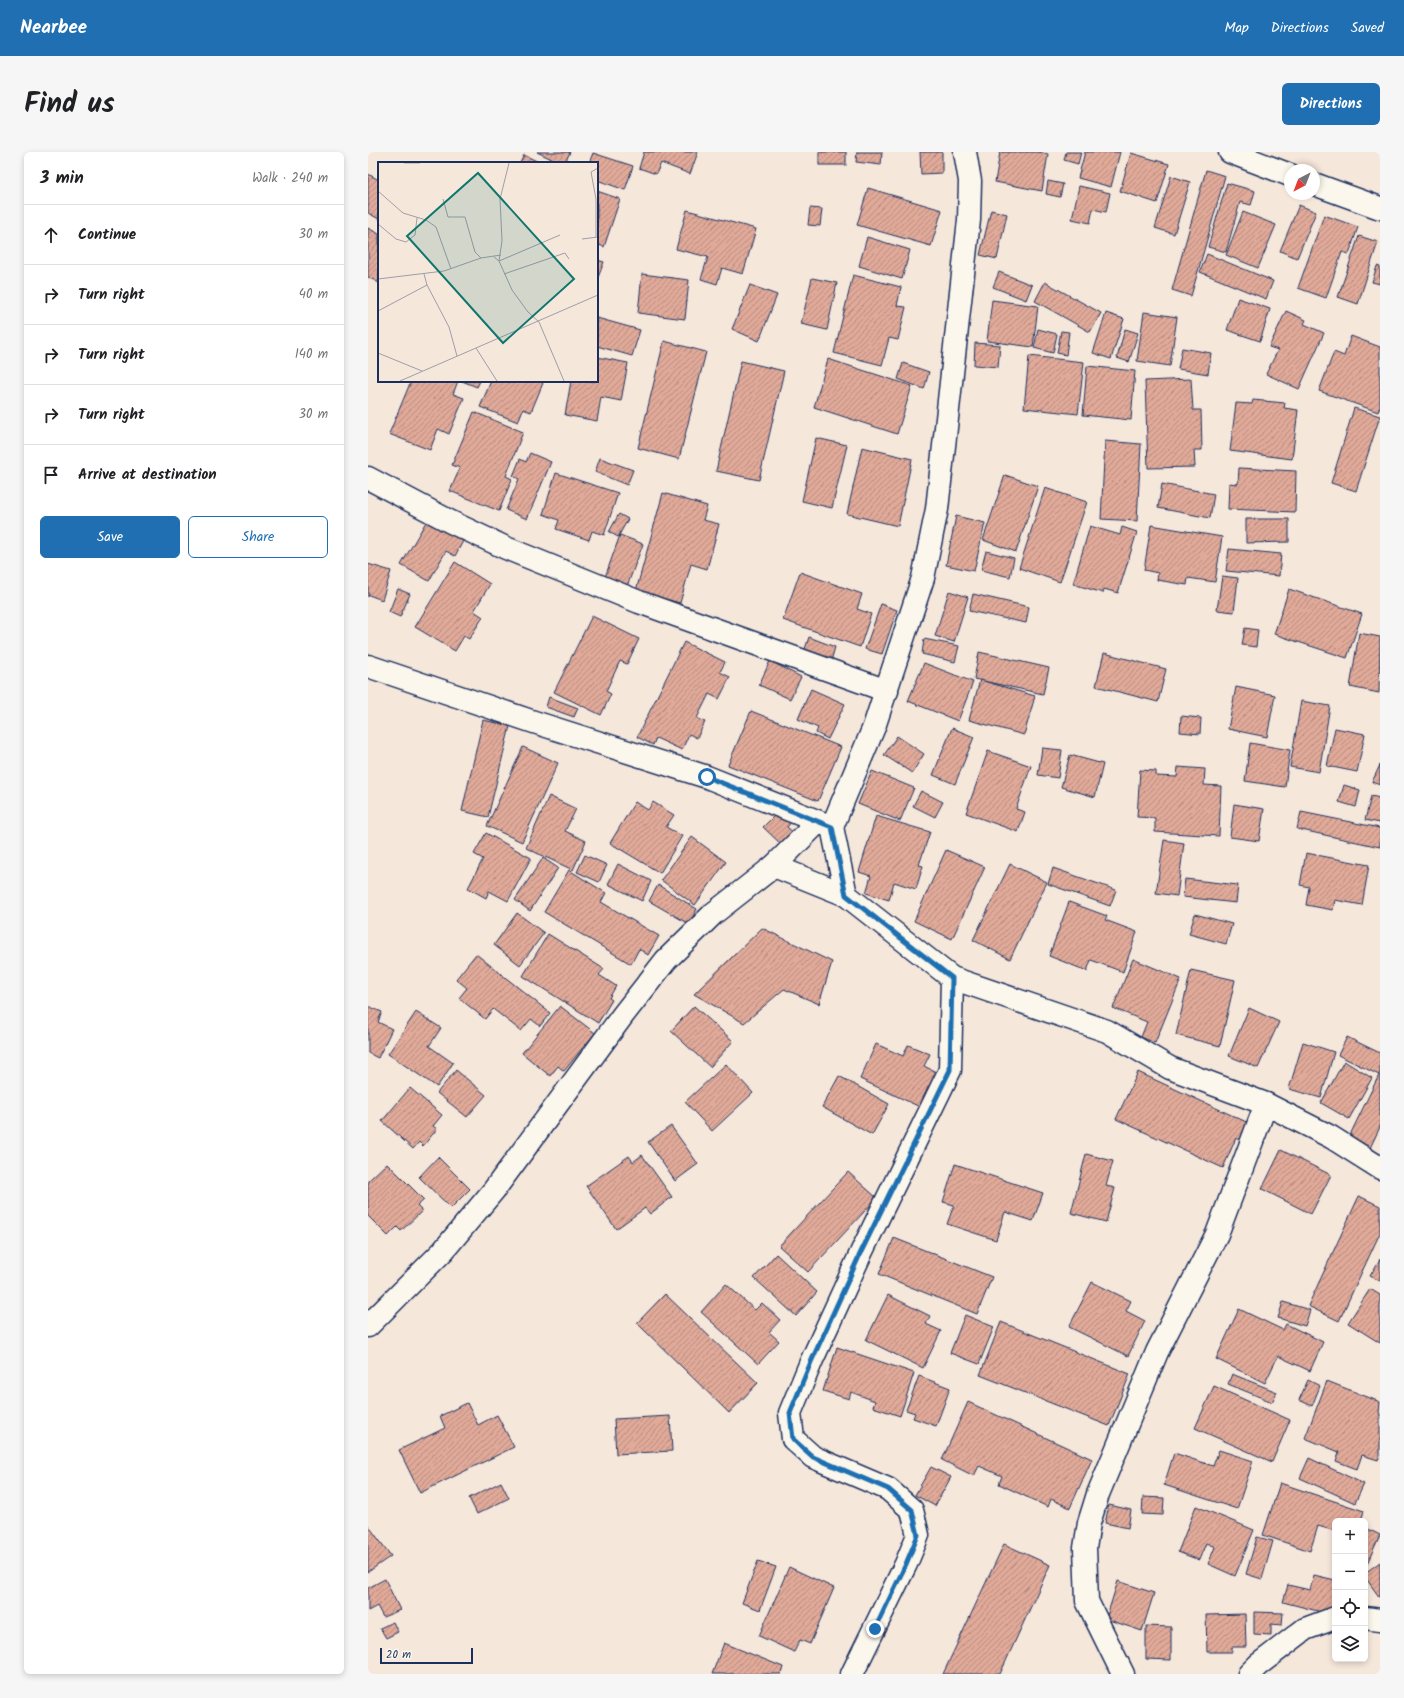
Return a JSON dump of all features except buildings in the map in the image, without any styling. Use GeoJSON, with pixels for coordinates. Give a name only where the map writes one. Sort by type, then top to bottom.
{"type":"FeatureCollection","features":[{"type":"Feature","properties":{"kind":"street"},"geometry":{"type":"LineString","coordinates":[[846,895],[832,827],[874,727],[887,691],[923,578],[937,509],[969,220],[970,181],[965,152]]}},
{"type":"Feature","properties":{"kind":"street"},"geometry":{"type":"LineString","coordinates":[[1230,152],[1284,173]]}},
{"type":"Feature","properties":{"kind":"street"},"geometry":{"type":"LineString","coordinates":[[1320,186],[1380,208]]}},
{"type":"Feature","properties":{"kind":"street"},"geometry":{"type":"LineString","coordinates":[[368,478],[451,522],[506,548],[639,602],[887,691]]}},
{"type":"Feature","properties":{"kind":"street"},"geometry":{"type":"LineString","coordinates":[[368,666],[534,722],[707,777],[832,827]]}},
{"type":"Feature","properties":{"kind":"street"},"geometry":{"type":"LineString","coordinates":[[368,1326],[442,1251],[494,1190],[623,1015],[666,960],[714,913],[774,866],[818,822],[832,827]]}},
{"type":"Feature","properties":{"kind":"street"},"geometry":{"type":"LineString","coordinates":[[774,866],[846,895],[952,978],[1106,1031],[1170,1068],[1266,1104],[1331,1137],[1380,1168]]}},
{"type":"Feature","properties":{"kind":"street"},"geometry":{"type":"LineString","coordinates":[[852,1674],[906,1564],[918,1535],[912,1510],[888,1489],[813,1457],[793,1439],[790,1413],[811,1362],[861,1252],[950,1070],[952,978]]}},
{"type":"Feature","properties":{"kind":"street"},"geometry":{"type":"LineString","coordinates":[[1123,1674],[1087,1601],[1086,1548],[1089,1523],[1098,1494],[1157,1352],[1216,1234],[1266,1104]]}},
{"type":"Feature","properties":{"kind":"street"},"geometry":{"type":"LineString","coordinates":[[1368,1618],[1380,1620]]}},
{"type":"Feature","properties":{"kind":"street"},"geometry":{"type":"LineString","coordinates":[[1249,1674],[1258,1665],[1305,1629],[1332,1619]]}},
{"type":"Feature","properties":{"kind":"route"},"geometry":{"type":"LineString","coordinates":[[707,777],[832,827],[846,895],[952,978],[950,1070],[861,1252],[811,1362],[790,1413],[793,1439],[813,1457],[888,1489],[912,1510],[918,1535],[875,1629]]}}]}
